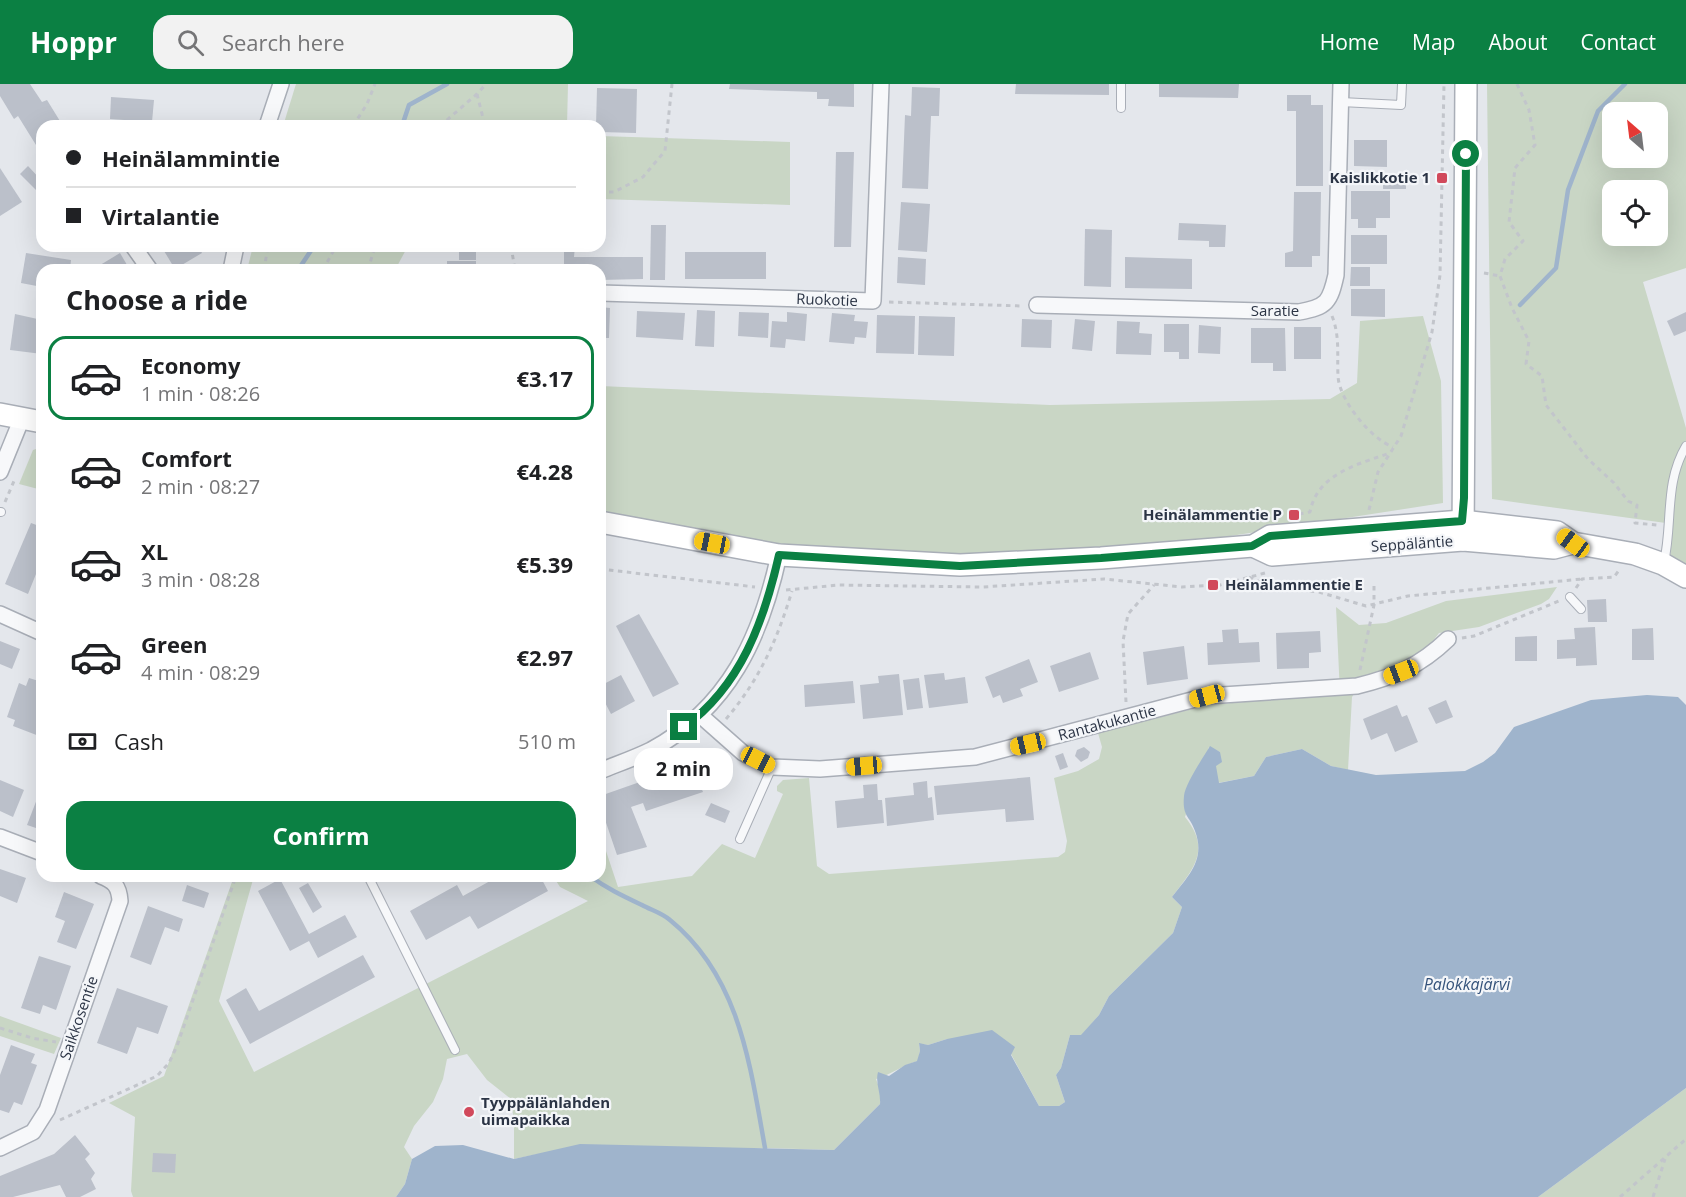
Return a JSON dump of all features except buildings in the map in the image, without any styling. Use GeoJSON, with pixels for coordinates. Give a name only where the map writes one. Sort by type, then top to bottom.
{"type":"FeatureCollection","features":[{"type":"Feature","properties":{"kind":"main road"},"geometry":{"type":"LineString","coordinates":[[1462,531],[1465,486],[1466,84]]}},
{"type":"Feature","properties":{"kind":"main road"},"geometry":{"type":"LineString","coordinates":[[0,414],[32,420]]}},
{"type":"Feature","properties":{"kind":"main road","name":"Seppäläntie"},"geometry":{"type":"LineString","coordinates":[[606,523],[779,555],[960,566],[1252,546],[1270,536],[1462,531],[1557,532],[1573,543],[1610,558],[1663,564],[1686,577]]}},
{"type":"Feature","properties":{"kind":"street"},"geometry":{"type":"LineString","coordinates":[[269,120],[281,84]]}},
{"type":"Feature","properties":{"kind":"street","name":"Ruokotie"},"geometry":{"type":"LineString","coordinates":[[606,293],[873,301],[881,84]]}},
{"type":"Feature","properties":{"kind":"street"},"geometry":{"type":"LineString","coordinates":[[1326,304],[1336,275],[1341,84]]}},
{"type":"Feature","properties":{"kind":"street","name":"Saratie"},"geometry":{"type":"LineString","coordinates":[[1037,305],[1299,312],[1316,309],[1326,304]]}},
{"type":"Feature","properties":{"kind":"street"},"geometry":{"type":"LineString","coordinates":[[0,472],[32,420]]}},
{"type":"Feature","properties":{"kind":"street"},"geometry":{"type":"LineString","coordinates":[[606,768],[652,749],[700,715],[723,688],[751,647],[771,590],[779,555]]}},
{"type":"Feature","properties":{"kind":"street"},"geometry":{"type":"LineString","coordinates":[[0,614],[36,630]]}},
{"type":"Feature","properties":{"kind":"street","name":"Rantakukantie"},"geometry":{"type":"LineString","coordinates":[[700,715],[743,753],[772,767],[820,769],[975,757],[1207,696],[1356,686],[1401,672],[1429,657],[1448,639]]}},
{"type":"Feature","properties":{"kind":"street"},"geometry":{"type":"LineString","coordinates":[[0,837],[36,851]]}},
{"type":"Feature","properties":{"kind":"street","name":"Saikkosentie"},"geometry":{"type":"LineString","coordinates":[[33,1132],[47,1110],[120,901],[119,889],[114,882]]}},
{"type":"Feature","properties":{"kind":"street"},"geometry":{"type":"LineString","coordinates":[[0,1148],[33,1132]]}},
{"type":"Feature","properties":{"kind":"lane"},"geometry":{"type":"LineString","coordinates":[[1121,84],[1121,108]]}},
{"type":"Feature","properties":{"kind":"lane"},"geometry":{"type":"LineString","coordinates":[[1341,102],[1401,105],[1402,84]]}},
{"type":"Feature","properties":{"kind":"lane"},"geometry":{"type":"LineString","coordinates":[[1663,564],[1669,495],[1686,446]]}},
{"type":"Feature","properties":{"kind":"lane"},"geometry":{"type":"LineString","coordinates":[[1570,597],[1581,609]]}},
{"type":"Feature","properties":{"kind":"lane"},"geometry":{"type":"LineString","coordinates":[[740,838],[772,767]]}},
{"type":"Feature","properties":{"kind":"lane"},"geometry":{"type":"LineString","coordinates":[[371,882],[455,1050]]}},
{"type":"Feature","properties":{"kind":"path"},"geometry":{"type":"LineString","coordinates":[[357,120],[367,104],[375,84]]}},
{"type":"Feature","properties":{"kind":"path"},"geometry":{"type":"LineString","coordinates":[[447,120],[486,84]]}},
{"type":"Feature","properties":{"kind":"path"},"geometry":{"type":"LineString","coordinates":[[606,192],[614,192],[643,177],[665,151],[672,84]]}},
{"type":"Feature","properties":{"kind":"path"},"geometry":{"type":"LineString","coordinates":[[1369,510],[1374,482],[1401,436],[1432,332],[1440,275],[1444,84]]}},
{"type":"Feature","properties":{"kind":"path"},"geometry":{"type":"LineString","coordinates":[[1517,84],[1529,110],[1535,145],[1515,168],[1512,190],[1509,222],[1523,242],[1505,259],[1500,276],[1512,308],[1529,341],[1526,364],[1542,376],[1546,405],[1588,459],[1614,483],[1628,501],[1636,505],[1635,523],[1668,525]]}},
{"type":"Feature","properties":{"kind":"path"},"geometry":{"type":"LineString","coordinates":[[477,94],[484,120]]}},
{"type":"Feature","properties":{"kind":"path"},"geometry":{"type":"LineString","coordinates":[[873,301],[1037,305]]}},
{"type":"Feature","properties":{"kind":"path"},"geometry":{"type":"LineString","coordinates":[[1326,304],[1336,328],[1338,378],[1343,396],[1374,435],[1383,443],[1393,447]]}},
{"type":"Feature","properties":{"kind":"path"},"geometry":{"type":"LineString","coordinates":[[1294,515],[1310,512],[1317,491],[1325,482],[1358,465],[1389,454]]}},
{"type":"Feature","properties":{"kind":"path"},"geometry":{"type":"LineString","coordinates":[[1610,558],[1620,569]]}},
{"type":"Feature","properties":{"kind":"path"},"geometry":{"type":"LineString","coordinates":[[1610,558],[1620,569],[1628,572]]}},
{"type":"Feature","properties":{"kind":"path"},"geometry":{"type":"LineString","coordinates":[[1249,577],[1269,586],[1298,588],[1319,592],[1346,602],[1374,605],[1408,596],[1614,577],[1620,569]]}},
{"type":"Feature","properties":{"kind":"path"},"geometry":{"type":"LineString","coordinates":[[606,570],[792,591],[839,585],[983,587],[1104,579],[1154,585],[1220,585],[1270,572]]}},
{"type":"Feature","properties":{"kind":"path"},"geometry":{"type":"LineString","coordinates":[[1448,639],[1474,636],[1570,597],[1582,579]]}},
{"type":"Feature","properties":{"kind":"path"},"geometry":{"type":"LineString","coordinates":[[1356,686],[1374,605],[1374,582]]}},
{"type":"Feature","properties":{"kind":"path"},"geometry":{"type":"LineString","coordinates":[[1130,717],[1126,708],[1123,641],[1128,615],[1154,585]]}},
{"type":"Feature","properties":{"kind":"path"},"geometry":{"type":"LineString","coordinates":[[717,730],[743,699],[770,655],[792,591]]}},
{"type":"Feature","properties":{"kind":"path"},"geometry":{"type":"LineString","coordinates":[[33,1132],[157,1076],[169,1063],[234,882]]}},
{"type":"Feature","properties":{"kind":"path"},"geometry":{"type":"LineString","coordinates":[[0,1028],[32,1038],[70,1044]]}},
{"type":"Feature","properties":{"kind":"path"},"geometry":{"type":"LineString","coordinates":[[1620,1197],[1686,1139]]}},
{"type":"Feature","properties":{"kind":"path"},"geometry":{"type":"LineString","coordinates":[[1653,1197],[1665,1156]]}},
{"type":"Feature","properties":{"kind":"green space"},"geometry":{"type":"Polygon","coordinates":[[[296,84],[568,84],[567,120],[285,120],[296,84]]]}},
{"type":"Feature","properties":{"kind":"green space"},"geometry":{"type":"Polygon","coordinates":[[[1487,84],[1686,84],[1686,268],[1643,282],[1686,428],[1686,568],[1670,560],[1673,524],[1492,499],[1487,84]]]}},
{"type":"Feature","properties":{"kind":"green space"},"geometry":{"type":"Polygon","coordinates":[[[606,136],[790,142],[790,205],[606,199],[606,136]]]}},
{"type":"Feature","properties":{"kind":"green space"},"geometry":{"type":"Polygon","coordinates":[[[252,252],[405,252],[398,264],[248,264],[252,252]]]}},
{"type":"Feature","properties":{"kind":"green space"},"geometry":{"type":"Polygon","coordinates":[[[1423,316],[1441,381],[1443,503],[1179,544],[1014,556],[863,556],[758,542],[606,512],[606,386],[1050,405],[1330,399],[1357,383],[1360,321],[1423,316]]]}},
{"type":"Feature","properties":{"kind":"green space"},"geometry":{"type":"Polygon","coordinates":[[[36,449],[36,488],[19,484],[33,450],[36,449]]]}},
{"type":"Feature","properties":{"kind":"green space"},"geometry":{"type":"Polygon","coordinates":[[[1557,587],[1549,599],[1541,604],[1479,627],[1439,633],[1420,658],[1363,680],[1352,697],[1348,770],[1331,766],[1302,749],[1266,757],[1254,776],[1218,783],[1215,765],[1220,752],[1209,747],[1185,817],[1193,829],[1198,849],[1192,868],[1172,897],[1182,907],[1173,933],[1109,996],[1099,1015],[1081,1036],[1070,1035],[1061,1068],[1056,1075],[1065,1102],[1059,1106],[1039,1106],[1011,1054],[947,1039],[928,1045],[919,1044],[918,1061],[876,1079],[881,1093],[880,1104],[834,1150],[765,1148],[538,1154],[514,1159],[514,1122],[511,1099],[487,1080],[467,1054],[447,1059],[443,1079],[433,1102],[414,1126],[404,1147],[412,1159],[405,1184],[396,1197],[133,1197],[131,1191],[135,1117],[109,1103],[164,1076],[232,882],[252,882],[219,1001],[254,1072],[588,901],[560,887],[557,882],[606,882],[606,851],[618,887],[692,876],[722,844],[755,858],[783,794],[777,791],[777,786],[783,780],[809,778],[817,866],[829,874],[1058,857],[1065,852],[1067,841],[1054,778],[1078,771],[1099,759],[1102,747],[1098,733],[1208,705],[1340,694],[1336,607],[1359,625],[1386,623],[1446,601],[1557,587]]]}},
{"type":"Feature","properties":{"kind":"green space"},"geometry":{"type":"Polygon","coordinates":[[[0,1016],[61,1038],[54,1054],[0,1036],[0,1016]]]}},
{"type":"Feature","properties":{"kind":"green space"},"geometry":{"type":"Polygon","coordinates":[[[1686,1088],[1686,1197],[1538,1197],[1686,1088]]]}},
{"type":"Feature","properties":{"kind":"water","name":"Palokkajärvi"},"geometry":{"type":"Polygon","coordinates":[[[1647,695],[1678,697],[1686,705],[1686,1088],[1538,1197],[396,1197],[405,1184],[412,1159],[435,1146],[463,1145],[514,1159],[580,1144],[834,1150],[880,1104],[878,1072],[889,1076],[905,1065],[917,1061],[920,1051],[919,1043],[928,1045],[992,1030],[1015,1047],[1011,1055],[1039,1106],[1059,1106],[1065,1102],[1056,1075],[1061,1068],[1070,1035],[1081,1035],[1099,1015],[1109,996],[1173,933],[1182,907],[1172,897],[1194,867],[1198,851],[1195,831],[1184,808],[1184,796],[1191,778],[1210,746],[1220,752],[1222,762],[1216,766],[1219,783],[1254,776],[1266,757],[1302,749],[1331,766],[1376,775],[1465,771],[1495,753],[1514,727],[1591,700],[1647,695]]]}},
{"type":"Feature","properties":{"kind":"waterway"},"geometry":{"type":"LineString","coordinates":[[404,120],[409,105],[447,84]]}},
{"type":"Feature","properties":{"kind":"waterway"},"geometry":{"type":"LineString","coordinates":[[1520,305],[1556,268],[1568,190],[1598,111],[1625,84]]}},
{"type":"Feature","properties":{"kind":"waterway"},"geometry":{"type":"LineString","coordinates":[[302,264],[310,252]]}},
{"type":"Feature","properties":{"kind":"waterway"},"geometry":{"type":"LineString","coordinates":[[599,882],[667,918],[694,943],[712,968],[727,995],[747,1054],[765,1148]]}},
{"type":"Feature","properties":{"kind":"place","name":"Kaislikkotie 1"},"geometry":{"type":"Point","coordinates":[1442,178]}},
{"type":"Feature","properties":{"kind":"place","name":"Heinälammentie P"},"geometry":{"type":"Point","coordinates":[1294,515]}},
{"type":"Feature","properties":{"kind":"place","name":"Heinälammentie E"},"geometry":{"type":"Point","coordinates":[1213,585]}},
{"type":"Feature","properties":{"kind":"place","name":"Tyyppälänlahden uimapaikka"},"geometry":{"type":"Point","coordinates":[469,1112]}},
{"type":"Feature","properties":{"kind":"route"},"geometry":{"type":"LineString","coordinates":[[684,727],[700,715],[723,688],[751,647],[764,615],[779,555],[960,566],[1252,546],[1270,536],[1462,521],[1466,154]]}}]}
